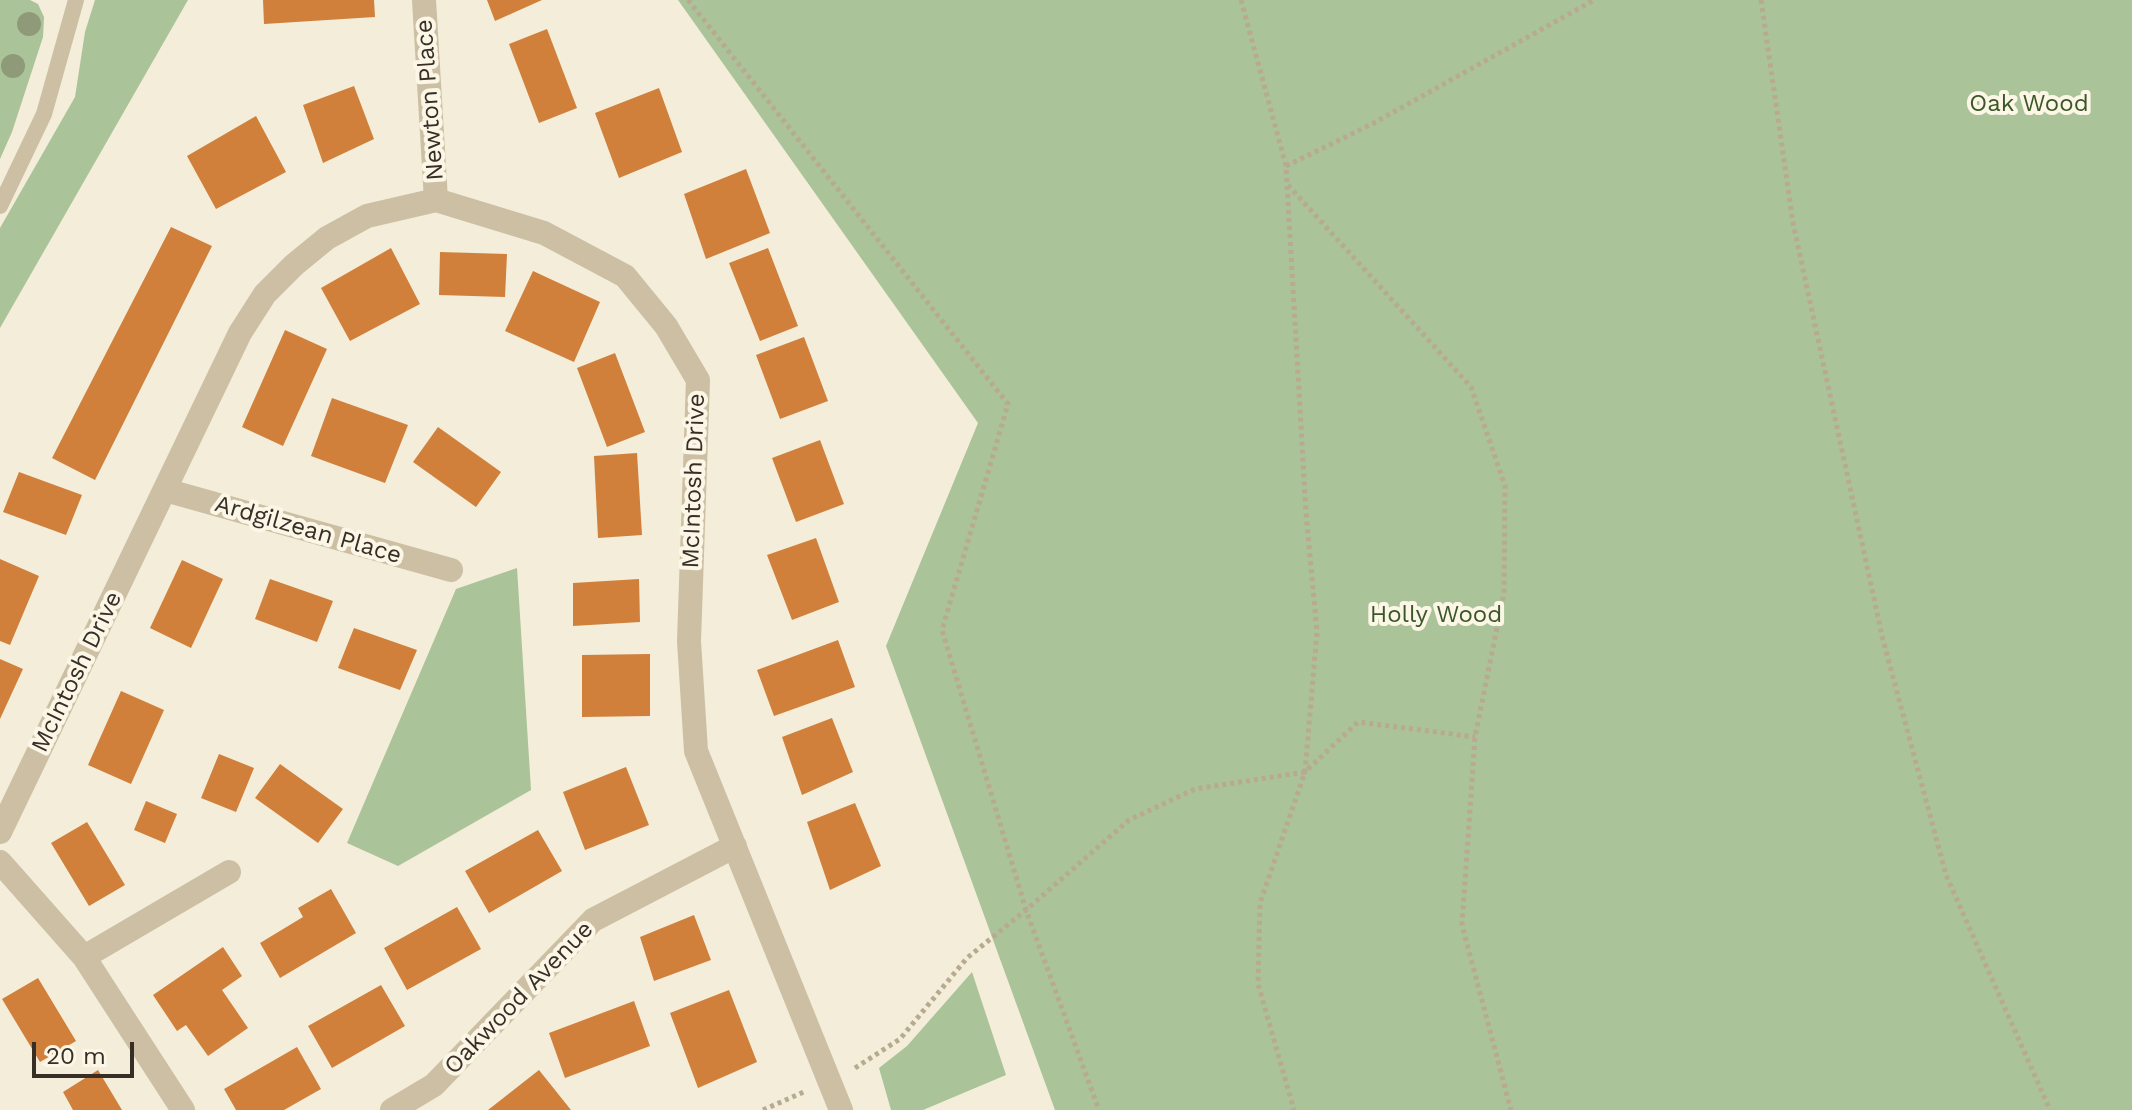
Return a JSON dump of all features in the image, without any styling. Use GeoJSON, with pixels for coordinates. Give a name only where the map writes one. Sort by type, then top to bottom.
{"type":"FeatureCollection","features":[{"type":"Feature","properties":{"kind":"street","name":"Newton Place"},"geometry":{"type":"LineString","coordinates":[[424,0],[436,200]]}},
{"type":"Feature","properties":{"kind":"street","name":"McIntosh Drive"},"geometry":{"type":"LineString","coordinates":[[0,832],[240,333],[265,294],[327,238],[367,216],[436,200],[544,233],[625,276],[666,326],[698,380],[689,641],[696,751],[841,1110]]}},
{"type":"Feature","properties":{"kind":"street","name":"Ardgilzean Place"},"geometry":{"type":"LineString","coordinates":[[165,490],[451,570]]}},
{"type":"Feature","properties":{"kind":"street","name":"Oakwood Avenue"},"geometry":{"type":"LineString","coordinates":[[392,1110],[434,1085],[593,920],[735,846]]}},
{"type":"Feature","properties":{"kind":"street"},"geometry":{"type":"LineString","coordinates":[[0,862],[84,957],[183,1110]]}},
{"type":"Feature","properties":{"kind":"street"},"geometry":{"type":"LineString","coordinates":[[84,957],[229,872]]}},
{"type":"Feature","properties":{"kind":"lane"},"geometry":{"type":"LineString","coordinates":[[0,206],[44,114],[76,0]]}},
{"type":"Feature","properties":{"kind":"path"},"geometry":{"type":"LineString","coordinates":[[688,0],[1008,404],[942,630],[1026,910],[1099,1110]]}},
{"type":"Feature","properties":{"kind":"path"},"geometry":{"type":"LineString","coordinates":[[1241,0],[1286,166],[1306,513],[1317,632],[1305,772],[1260,903],[1258,984],[1294,1110]]}},
{"type":"Feature","properties":{"kind":"path"},"geometry":{"type":"LineString","coordinates":[[1286,166],[1374,123],[1594,0]]}},
{"type":"Feature","properties":{"kind":"path"},"geometry":{"type":"LineString","coordinates":[[1761,0],[1793,223],[1882,636],[1946,875],[2050,1110]]}},
{"type":"Feature","properties":{"kind":"path"},"geometry":{"type":"LineString","coordinates":[[1287,184],[1471,387],[1505,486],[1504,593],[1475,737],[1462,925],[1511,1110]]}},
{"type":"Feature","properties":{"kind":"path"},"geometry":{"type":"LineString","coordinates":[[763,1110],[866,1063],[900,1039],[967,958],[1129,820],[1195,789],[1305,772],[1358,722],[1475,737]]}},
{"type":"Feature","properties":{"kind":"green space"},"geometry":{"type":"Polygon","coordinates":[[[0,0],[30,0],[38,4],[44,17],[43,37],[0,159],[0,0]]]}},
{"type":"Feature","properties":{"kind":"green space"},"geometry":{"type":"Polygon","coordinates":[[[95,0],[188,0],[0,328],[0,228],[75,97],[85,32],[95,0]]]}},
{"type":"Feature","properties":{"kind":"green space","name":"Holly Wood"},"geometry":{"type":"Polygon","coordinates":[[[678,0],[2132,0],[2132,1110],[1055,1110],[886,646],[978,423],[678,0]]]}},
{"type":"Feature","properties":{"kind":"green space"},"geometry":{"type":"Polygon","coordinates":[[[517,568],[531,790],[398,866],[347,843],[456,589],[517,568]]]}},
{"type":"Feature","properties":{"kind":"green space"},"geometry":{"type":"Polygon","coordinates":[[[972,972],[1006,1075],[923,1110],[891,1110],[879,1068],[907,1046],[972,972]]]}},
{"type":"Feature","properties":{"kind":"building"},"geometry":{"type":"Polygon","coordinates":[[[263,0],[374,0],[375,17],[264,24],[263,0]]]}},
{"type":"Feature","properties":{"kind":"building"},"geometry":{"type":"Polygon","coordinates":[[[487,0],[542,0],[495,21],[487,0]]]}},
{"type":"Feature","properties":{"kind":"building"},"geometry":{"type":"Polygon","coordinates":[[[547,29],[577,108],[539,123],[509,44],[547,29]]]}},
{"type":"Feature","properties":{"kind":"building"},"geometry":{"type":"Polygon","coordinates":[[[354,86],[374,139],[323,163],[303,105],[354,86]]]}},
{"type":"Feature","properties":{"kind":"building"},"geometry":{"type":"Polygon","coordinates":[[[659,88],[682,152],[619,178],[595,113],[659,88]]]}},
{"type":"Feature","properties":{"kind":"building"},"geometry":{"type":"Polygon","coordinates":[[[256,116],[286,172],[216,209],[187,156],[256,116]]]}},
{"type":"Feature","properties":{"kind":"building"},"geometry":{"type":"Polygon","coordinates":[[[746,169],[770,233],[706,259],[684,194],[746,169]]]}},
{"type":"Feature","properties":{"kind":"building"},"geometry":{"type":"Polygon","coordinates":[[[171,227],[212,246],[95,480],[52,458],[171,227]]]}},
{"type":"Feature","properties":{"kind":"building"},"geometry":{"type":"Polygon","coordinates":[[[391,248],[420,304],[350,341],[321,288],[391,248]]]}},
{"type":"Feature","properties":{"kind":"building"},"geometry":{"type":"Polygon","coordinates":[[[768,248],[798,326],[760,341],[729,263],[768,248]]]}},
{"type":"Feature","properties":{"kind":"building"},"geometry":{"type":"Polygon","coordinates":[[[440,252],[507,254],[505,297],[439,295],[440,252]]]}},
{"type":"Feature","properties":{"kind":"building"},"geometry":{"type":"Polygon","coordinates":[[[533,271],[600,302],[574,362],[505,331],[533,271]]]}},
{"type":"Feature","properties":{"kind":"building"},"geometry":{"type":"Polygon","coordinates":[[[285,330],[327,349],[283,446],[242,427],[285,330]]]}},
{"type":"Feature","properties":{"kind":"building"},"geometry":{"type":"Polygon","coordinates":[[[804,337],[828,401],[780,419],[756,355],[804,337]]]}},
{"type":"Feature","properties":{"kind":"building"},"geometry":{"type":"Polygon","coordinates":[[[615,353],[645,432],[607,447],[577,368],[615,353]]]}},
{"type":"Feature","properties":{"kind":"building"},"geometry":{"type":"Polygon","coordinates":[[[332,398],[408,425],[385,483],[311,456],[332,398]]]}},
{"type":"Feature","properties":{"kind":"building"},"geometry":{"type":"Polygon","coordinates":[[[438,427],[501,472],[476,507],[413,462],[438,427]]]}},
{"type":"Feature","properties":{"kind":"building"},"geometry":{"type":"Polygon","coordinates":[[[820,440],[844,504],[796,522],[772,458],[820,440]]]}},
{"type":"Feature","properties":{"kind":"building"},"geometry":{"type":"Polygon","coordinates":[[[637,453],[642,535],[598,538],[594,456],[637,453]]]}},
{"type":"Feature","properties":{"kind":"building"},"geometry":{"type":"Polygon","coordinates":[[[19,472],[82,495],[66,535],[3,512],[19,472]]]}},
{"type":"Feature","properties":{"kind":"building"},"geometry":{"type":"Polygon","coordinates":[[[816,538],[839,602],[792,620],[767,555],[816,538]]]}},
{"type":"Feature","properties":{"kind":"building"},"geometry":{"type":"Polygon","coordinates":[[[0,559],[39,576],[10,645],[0,641],[0,559]]]}},
{"type":"Feature","properties":{"kind":"building"},"geometry":{"type":"Polygon","coordinates":[[[182,560],[223,579],[191,648],[150,628],[182,560]]]}},
{"type":"Feature","properties":{"kind":"building"},"geometry":{"type":"Polygon","coordinates":[[[270,579],[333,601],[317,642],[255,619],[270,579]]]}},
{"type":"Feature","properties":{"kind":"building"},"geometry":{"type":"Polygon","coordinates":[[[639,579],[640,622],[573,626],[573,583],[639,579]]]}},
{"type":"Feature","properties":{"kind":"building"},"geometry":{"type":"Polygon","coordinates":[[[354,628],[417,650],[400,690],[338,668],[354,628]]]}},
{"type":"Feature","properties":{"kind":"building"},"geometry":{"type":"Polygon","coordinates":[[[838,640],[855,687],[774,716],[757,670],[838,640]]]}},
{"type":"Feature","properties":{"kind":"building"},"geometry":{"type":"Polygon","coordinates":[[[650,654],[650,716],[582,717],[582,655],[650,654]]]}},
{"type":"Feature","properties":{"kind":"building"},"geometry":{"type":"Polygon","coordinates":[[[0,659],[23,669],[0,719],[0,659]]]}},
{"type":"Feature","properties":{"kind":"building"},"geometry":{"type":"Polygon","coordinates":[[[121,691],[164,710],[131,784],[88,765],[121,691]]]}},
{"type":"Feature","properties":{"kind":"building"},"geometry":{"type":"Polygon","coordinates":[[[832,718],[853,772],[802,795],[782,737],[832,718]]]}},
{"type":"Feature","properties":{"kind":"building"},"geometry":{"type":"Polygon","coordinates":[[[219,754],[254,768],[236,812],[201,798],[219,754]]]}},
{"type":"Feature","properties":{"kind":"building"},"geometry":{"type":"Polygon","coordinates":[[[280,764],[343,809],[318,843],[255,798],[280,764]]]}},
{"type":"Feature","properties":{"kind":"building"},"geometry":{"type":"Polygon","coordinates":[[[626,767],[649,825],[585,850],[563,792],[626,767]]]}},
{"type":"Feature","properties":{"kind":"building"},"geometry":{"type":"Polygon","coordinates":[[[146,801],[177,814],[165,843],[134,830],[146,801]]]}},
{"type":"Feature","properties":{"kind":"building"},"geometry":{"type":"Polygon","coordinates":[[[855,803],[881,866],[830,890],[807,822],[855,803]]]}},
{"type":"Feature","properties":{"kind":"building"},"geometry":{"type":"Polygon","coordinates":[[[87,822],[125,885],[89,906],[51,843],[87,822]]]}},
{"type":"Feature","properties":{"kind":"building"},"geometry":{"type":"Polygon","coordinates":[[[538,830],[562,871],[489,913],[465,871],[538,830]]]}},
{"type":"Feature","properties":{"kind":"building"},"geometry":{"type":"Polygon","coordinates":[[[331,889],[356,933],[280,978],[260,943],[303,917],[298,908],[331,889]]]}},
{"type":"Feature","properties":{"kind":"building"},"geometry":{"type":"Polygon","coordinates":[[[457,907],[481,949],[407,990],[384,948],[457,907]]]}},
{"type":"Feature","properties":{"kind":"building"},"geometry":{"type":"Polygon","coordinates":[[[694,915],[711,960],[654,981],[640,937],[694,915]]]}},
{"type":"Feature","properties":{"kind":"building"},"geometry":{"type":"Polygon","coordinates":[[[223,947],[242,976],[222,990],[248,1028],[208,1056],[186,1025],[177,1031],[153,995],[223,947]]]}},
{"type":"Feature","properties":{"kind":"building"},"geometry":{"type":"Polygon","coordinates":[[[38,978],[76,1041],[40,1062],[2,999],[38,978]]]}},
{"type":"Feature","properties":{"kind":"building"},"geometry":{"type":"Polygon","coordinates":[[[381,985],[405,1026],[332,1068],[308,1026],[381,985]]]}},
{"type":"Feature","properties":{"kind":"building"},"geometry":{"type":"Polygon","coordinates":[[[729,990],[757,1062],[698,1088],[670,1013],[729,990]]]}},
{"type":"Feature","properties":{"kind":"building"},"geometry":{"type":"Polygon","coordinates":[[[634,1001],[650,1046],[565,1078],[549,1033],[634,1001]]]}},
{"type":"Feature","properties":{"kind":"building"},"geometry":{"type":"Polygon","coordinates":[[[297,1047],[321,1089],[284,1110],[236,1110],[224,1089],[297,1047]]]}},
{"type":"Feature","properties":{"kind":"building"},"geometry":{"type":"Polygon","coordinates":[[[98,1070],[122,1110],[73,1110],[63,1092],[98,1070]]]}},
{"type":"Feature","properties":{"kind":"building"},"geometry":{"type":"Polygon","coordinates":[[[539,1070],[571,1110],[488,1110],[539,1070]]]}},
{"type":"Feature","properties":{"kind":"park label","name":"Oak Wood"},"geometry":{"type":"Point","coordinates":[2029,104]}}]}
